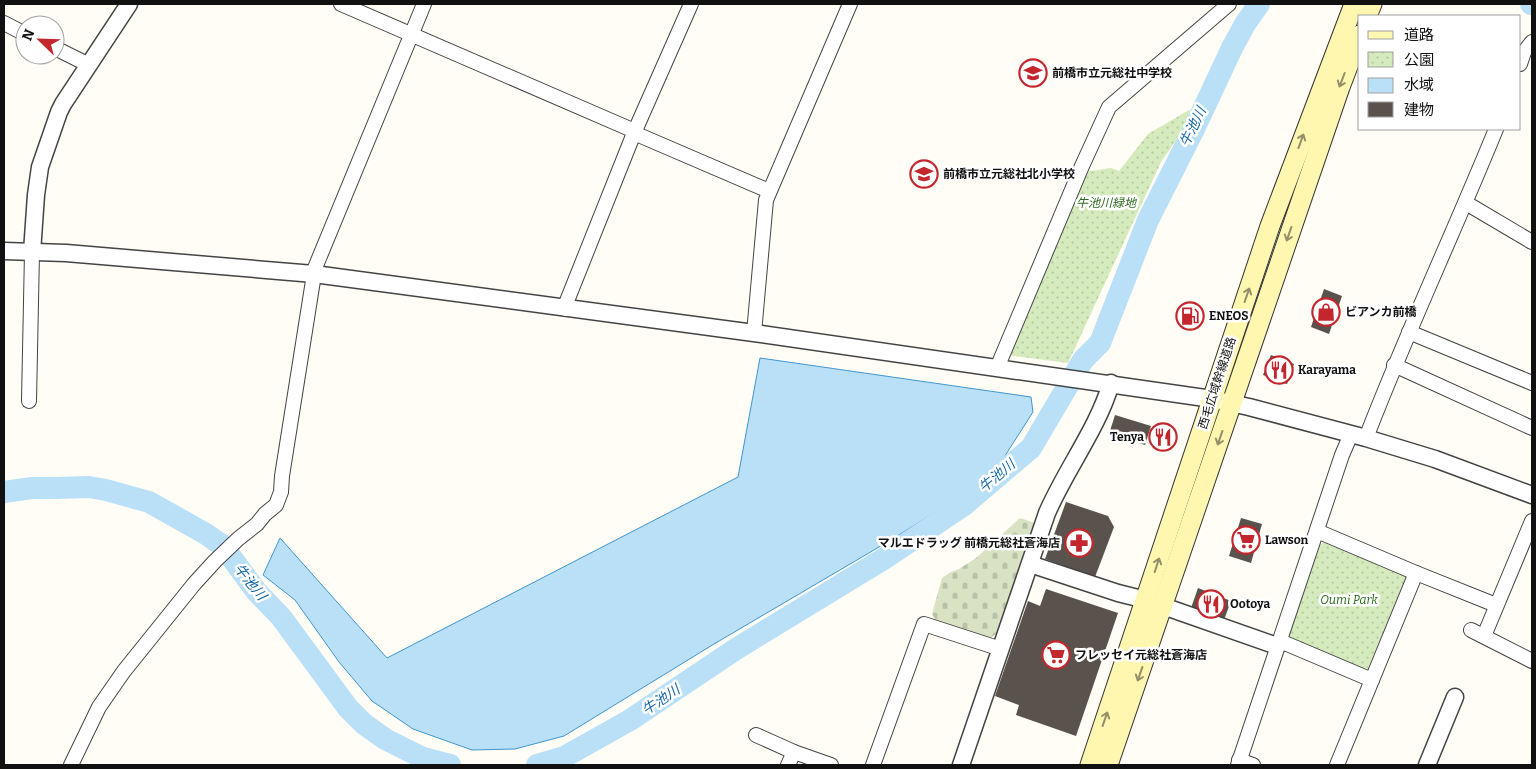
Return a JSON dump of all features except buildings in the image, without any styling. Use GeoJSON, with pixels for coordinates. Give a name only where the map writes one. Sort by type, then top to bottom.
{"type":"FeatureCollection","features":[{"type":"Feature","properties":{"kind":"main road","name":"西毛広域幹線道路"},"geometry":{"type":"LineString","coordinates":[[1108,765],[1212,399],[1270,226],[1354,4]]}},
{"type":"Feature","properties":{"kind":"main road","name":"西毛広域幹線道路"},"geometry":{"type":"LineString","coordinates":[[1090,765],[1232,403],[1340,87],[1358,40]]}},
{"type":"Feature","properties":{"kind":"street"},"geometry":{"type":"LineString","coordinates":[[29,401],[32,252],[36,195],[42,159],[63,104],[129,4]]}},
{"type":"Feature","properties":{"kind":"street"},"geometry":{"type":"LineString","coordinates":[[342,4],[769,191]]}},
{"type":"Feature","properties":{"kind":"street"},"geometry":{"type":"LineString","coordinates":[[71,765],[92,719],[111,689],[194,584],[220,556],[257,524],[278,501],[281,492],[315,268],[424,4]]}},
{"type":"Feature","properties":{"kind":"street"},"geometry":{"type":"LineString","coordinates":[[566,309],[567,301],[634,133],[691,4]]}},
{"type":"Feature","properties":{"kind":"street"},"geometry":{"type":"LineString","coordinates":[[754,333],[766,200],[850,4]]}},
{"type":"Feature","properties":{"kind":"street"},"geometry":{"type":"LineString","coordinates":[[997,368],[1109,107],[1229,4]]}},
{"type":"Feature","properties":{"kind":"street"},"geometry":{"type":"LineString","coordinates":[[1521,61],[1524,52],[1532,42]]}},
{"type":"Feature","properties":{"kind":"street"},"geometry":{"type":"LineString","coordinates":[[65,53],[90,65]]}},
{"type":"Feature","properties":{"kind":"street"},"geometry":{"type":"LineString","coordinates":[[1243,764],[1279,644],[1342,455],[1358,436],[1394,365],[1466,203],[1496,130]]}},
{"type":"Feature","properties":{"kind":"street"},"geometry":{"type":"LineString","coordinates":[[1466,203],[1532,242]]}},
{"type":"Feature","properties":{"kind":"street"},"geometry":{"type":"LineString","coordinates":[[4,252],[66,253],[314,274],[754,333],[1212,399],[1358,436],[1434,459],[1532,495]]}},
{"type":"Feature","properties":{"kind":"street"},"geometry":{"type":"LineString","coordinates":[[1409,332],[1532,383]]}},
{"type":"Feature","properties":{"kind":"street"},"geometry":{"type":"LineString","coordinates":[[1394,365],[1532,428]]}},
{"type":"Feature","properties":{"kind":"street"},"geometry":{"type":"LineString","coordinates":[[961,765],[1052,501],[1104,406],[1111,384]]}},
{"type":"Feature","properties":{"kind":"street"},"geometry":{"type":"LineString","coordinates":[[1484,636],[1532,521]]}},
{"type":"Feature","properties":{"kind":"street"},"geometry":{"type":"LineString","coordinates":[[1317,531],[1496,605]]}},
{"type":"Feature","properties":{"kind":"street"},"geometry":{"type":"LineString","coordinates":[[1030,564],[1279,644],[1372,680]]}},
{"type":"Feature","properties":{"kind":"street"},"geometry":{"type":"LineString","coordinates":[[1337,765],[1416,573]]}},
{"type":"Feature","properties":{"kind":"street"},"geometry":{"type":"LineString","coordinates":[[873,765],[924,624],[1001,649]]}},
{"type":"Feature","properties":{"kind":"street"},"geometry":{"type":"LineString","coordinates":[[1471,630],[1532,661]]}},
{"type":"Feature","properties":{"kind":"street"},"geometry":{"type":"LineString","coordinates":[[1427,765],[1455,697]]}},
{"type":"Feature","properties":{"kind":"street"},"geometry":{"type":"LineString","coordinates":[[756,735],[794,752],[831,765]]}},
{"type":"Feature","properties":{"kind":"street"},"geometry":{"type":"LineString","coordinates":[[788,765],[794,752]]}},
{"type":"Feature","properties":{"kind":"green space","name":"牛池川緑地"},"geometry":{"type":"Polygon","coordinates":[[[1189,110],[1193,113],[1161,162],[1068,363],[1007,355],[1084,172],[1111,168],[1119,171],[1148,134],[1189,110]]]}},
{"type":"Feature","properties":{"kind":"green space"},"geometry":{"type":"Polygon","coordinates":[[[1020,518],[1035,523],[997,633],[991,638],[936,621],[932,614],[942,578],[976,558],[1020,518]]]}},
{"type":"Feature","properties":{"kind":"green space","name":"Oumi Park"},"geometry":{"type":"Polygon","coordinates":[[[1328,540],[1404,573],[1406,579],[1368,668],[1361,670],[1293,643],[1289,635],[1320,545],[1328,540]]]}},
{"type":"Feature","properties":{"kind":"water"},"geometry":{"type":"Polygon","coordinates":[[[760,358],[1031,397],[1033,412],[1003,459],[956,499],[564,736],[515,749],[472,750],[413,729],[372,701],[339,662],[295,600],[263,575],[280,538],[387,658],[738,477],[760,358]]]}},
{"type":"Feature","properties":{"kind":"waterway","name":"牛池川"},"geometry":{"type":"LineString","coordinates":[[537,765],[564,757],[630,720],[736,649],[885,558],[964,505],[1031,448],[1083,360],[1100,343],[1148,220],[1232,48],[1259,4]]}},
{"type":"Feature","properties":{"kind":"waterway","name":"牛池川"},"geometry":{"type":"LineString","coordinates":[[4,492],[32,488],[89,487],[106,490],[149,502],[206,534],[223,546],[256,591],[281,617],[348,708],[364,724],[385,739],[423,758],[450,765]]}},
{"type":"Feature","properties":{"kind":"place","name":"前橋市立元総社中学校"},"geometry":{"type":"Point","coordinates":[1033,73]}},
{"type":"Feature","properties":{"kind":"place","name":"前橋市立元総社北小学校"},"geometry":{"type":"Point","coordinates":[924,174]}},
{"type":"Feature","properties":{"kind":"place","name":"ビアンカ前橋"},"geometry":{"type":"Point","coordinates":[1326,312]}},
{"type":"Feature","properties":{"kind":"place","name":"ENEOS"},"geometry":{"type":"Point","coordinates":[1190,316]}},
{"type":"Feature","properties":{"kind":"place","name":"Karayama"},"geometry":{"type":"Point","coordinates":[1279,370]}},
{"type":"Feature","properties":{"kind":"place","name":"Tenya"},"geometry":{"type":"Point","coordinates":[1163,437]}},
{"type":"Feature","properties":{"kind":"place","name":"Lawson"},"geometry":{"type":"Point","coordinates":[1246,540]}},
{"type":"Feature","properties":{"kind":"place","name":"マルエドラッグ 前橋元総社蒼海店"},"geometry":{"type":"Point","coordinates":[1079,543]}},
{"type":"Feature","properties":{"kind":"place","name":"Ootoya"},"geometry":{"type":"Point","coordinates":[1211,604]}},
{"type":"Feature","properties":{"kind":"place","name":"フレッセイ元総社蒼海店"},"geometry":{"type":"Point","coordinates":[1056,655]}}]}
